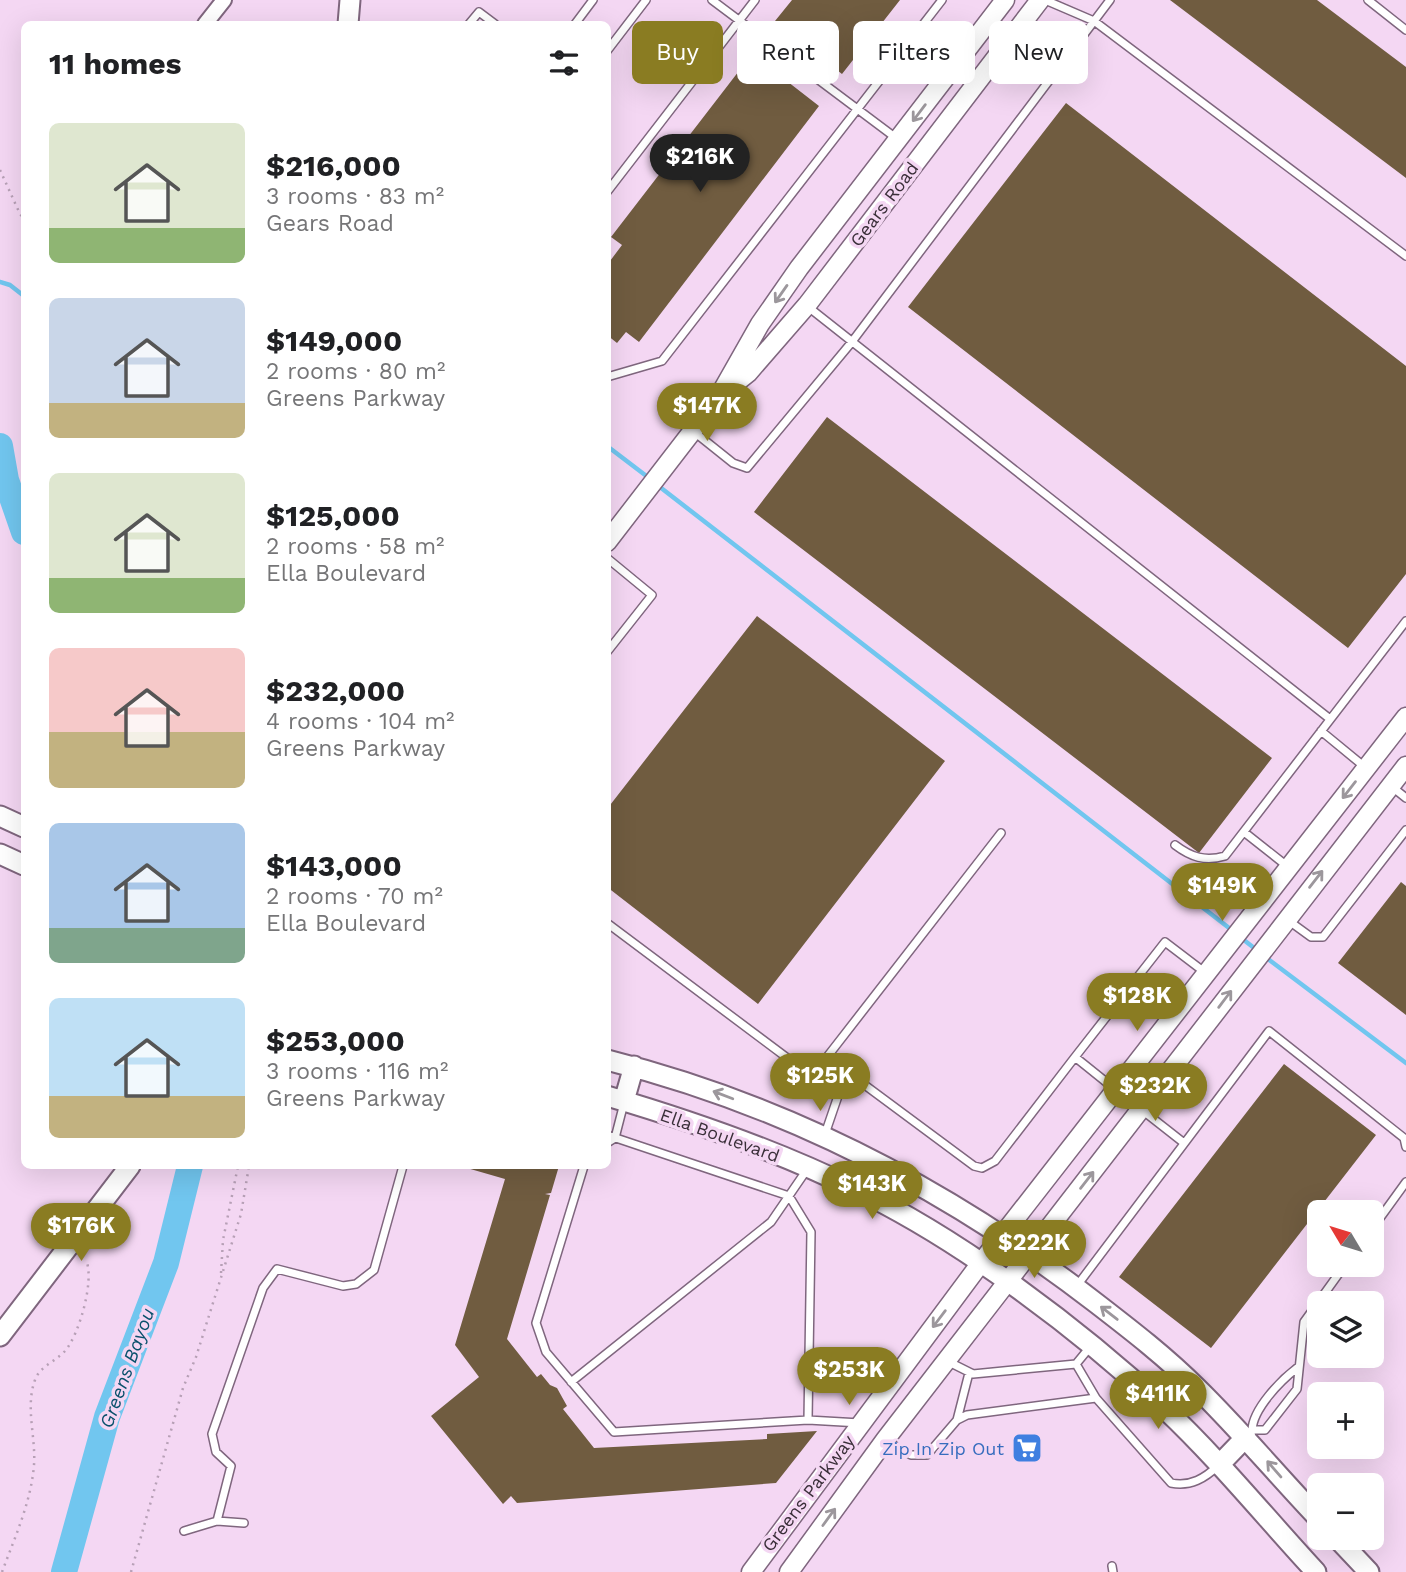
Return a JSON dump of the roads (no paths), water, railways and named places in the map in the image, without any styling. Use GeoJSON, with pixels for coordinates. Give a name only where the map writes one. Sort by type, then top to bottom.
{"type":"FeatureCollection","features":[{"type":"Feature","properties":{"kind":"main road"},"geometry":{"type":"LineString","coordinates":[[348,21],[350,0]]}},
{"type":"Feature","properties":{"kind":"main road"},"geometry":{"type":"LineString","coordinates":[[0,816],[21,826]]}},
{"type":"Feature","properties":{"kind":"main road"},"geometry":{"type":"LineString","coordinates":[[0,854],[21,864]]}},
{"type":"Feature","properties":{"kind":"main road","name":"Ella Boulevard"},"geometry":{"type":"LineString","coordinates":[[611,1061],[719,1093],[824,1137],[948,1200],[1003,1234],[1156,1351],[1249,1434],[1307,1504]]}},
{"type":"Feature","properties":{"kind":"main road"},"geometry":{"type":"LineString","coordinates":[[616,1099],[634,1066]]}},
{"type":"Feature","properties":{"kind":"main road","name":"Ella Boulevard"},"geometry":{"type":"LineString","coordinates":[[616,1099],[682,1119],[809,1168],[912,1219],[1007,1282],[1165,1410],[1220,1464],[1316,1572]]}},
{"type":"Feature","properties":{"kind":"main road"},"geometry":{"type":"LineString","coordinates":[[809,1168],[824,1137]]}},
{"type":"Feature","properties":{"kind":"main road"},"geometry":{"type":"LineString","coordinates":[[0,1336],[128,1169]]}},
{"type":"Feature","properties":{"kind":"main road"},"geometry":{"type":"LineString","coordinates":[[1220,1464],[1249,1434]]}},
{"type":"Feature","properties":{"kind":"main road"},"geometry":{"type":"LineString","coordinates":[[1348,1550],[1369,1572]]}},
{"type":"Feature","properties":{"kind":"street"},"geometry":{"type":"LineString","coordinates":[[207,21],[224,0]]}},
{"type":"Feature","properties":{"kind":"street","name":"Gears Road"},"geometry":{"type":"LineString","coordinates":[[611,537],[718,398],[760,324],[1005,0]]}},
{"type":"Feature","properties":{"kind":"street","name":"Gears Road"},"geometry":{"type":"LineString","coordinates":[[718,398],[748,373],[807,305],[1043,0]]}},
{"type":"Feature","properties":{"kind":"street"},"geometry":{"type":"LineString","coordinates":[[898,139],[921,156]]}},
{"type":"Feature","properties":{"kind":"street","name":"Greens Parkway"},"geometry":{"type":"LineString","coordinates":[[751,1572],[980,1264],[1406,717]]}},
{"type":"Feature","properties":{"kind":"street","name":"Greens Parkway"},"geometry":{"type":"LineString","coordinates":[[789,1572],[885,1440],[1274,933],[1406,766]]}},
{"type":"Feature","properties":{"kind":"street"},"geometry":{"type":"LineString","coordinates":[[1367,768],[1391,785]]}},
{"type":"Feature","properties":{"kind":"street"},"geometry":{"type":"LineString","coordinates":[[1117,1090],[1141,1109]]}},
{"type":"Feature","properties":{"kind":"street"},"geometry":{"type":"LineString","coordinates":[[861,1423],[885,1440]]}},
{"type":"Feature","properties":{"kind":"lane"},"geometry":{"type":"LineString","coordinates":[[577,21],[593,0]]}},
{"type":"Feature","properties":{"kind":"lane"},"geometry":{"type":"LineString","coordinates":[[611,46],[646,0]]}},
{"type":"Feature","properties":{"kind":"lane"},"geometry":{"type":"LineString","coordinates":[[712,0],[740,21],[755,0]]}},
{"type":"Feature","properties":{"kind":"lane"},"geometry":{"type":"LineString","coordinates":[[611,376],[662,361],[942,0]]}},
{"type":"Feature","properties":{"kind":"lane"},"geometry":{"type":"LineString","coordinates":[[1043,0],[1094,21],[1406,256]]}},
{"type":"Feature","properties":{"kind":"lane"},"geometry":{"type":"LineString","coordinates":[[693,430],[733,463],[747,468],[851,343],[1110,0]]}},
{"type":"Feature","properties":{"kind":"lane"},"geometry":{"type":"LineString","coordinates":[[1368,0],[1406,30]]}},
{"type":"Feature","properties":{"kind":"lane"},"geometry":{"type":"LineString","coordinates":[[472,21],[479,12],[491,21]]}},
{"type":"Feature","properties":{"kind":"lane"},"geometry":{"type":"LineString","coordinates":[[611,187],[737,25]]}},
{"type":"Feature","properties":{"kind":"lane"},"geometry":{"type":"LineString","coordinates":[[824,84],[898,139]]}},
{"type":"Feature","properties":{"kind":"lane"},"geometry":{"type":"LineString","coordinates":[[807,305],[851,343],[1330,719]]}},
{"type":"Feature","properties":{"kind":"lane"},"geometry":{"type":"LineString","coordinates":[[611,561],[652,595],[611,647]]}},
{"type":"Feature","properties":{"kind":"lane"},"geometry":{"type":"LineString","coordinates":[[1175,845],[1189,855],[1211,860],[1225,856],[1406,621]]}},
{"type":"Feature","properties":{"kind":"lane"},"geometry":{"type":"LineString","coordinates":[[1321,731],[1367,768]]}},
{"type":"Feature","properties":{"kind":"lane"},"geometry":{"type":"LineString","coordinates":[[1391,785],[1406,798]]}},
{"type":"Feature","properties":{"kind":"lane"},"geometry":{"type":"LineString","coordinates":[[1286,918],[1311,937],[1324,937],[1406,830]]}},
{"type":"Feature","properties":{"kind":"lane"},"geometry":{"type":"LineString","coordinates":[[1244,832],[1289,868]]}},
{"type":"Feature","properties":{"kind":"lane"},"geometry":{"type":"LineString","coordinates":[[811,1076],[1001,833]]}},
{"type":"Feature","properties":{"kind":"lane"},"geometry":{"type":"LineString","coordinates":[[611,926],[838,1096],[824,1137]]}},
{"type":"Feature","properties":{"kind":"lane"},"geometry":{"type":"LineString","coordinates":[[827,1057],[974,1166],[982,1168],[995,1161],[1165,942],[1207,974]]}},
{"type":"Feature","properties":{"kind":"lane"},"geometry":{"type":"LineString","coordinates":[[1076,1288],[1269,1031],[1404,1138],[1406,1147]]}},
{"type":"Feature","properties":{"kind":"lane"},"geometry":{"type":"LineString","coordinates":[[1075,1057],[1117,1090]]}},
{"type":"Feature","properties":{"kind":"lane"},"geometry":{"type":"LineString","coordinates":[[616,1099],[611,1137],[789,1196],[811,1232],[808,1420]]}},
{"type":"Feature","properties":{"kind":"lane"},"geometry":{"type":"LineString","coordinates":[[1141,1109],[1184,1143]]}},
{"type":"Feature","properties":{"kind":"lane"},"geometry":{"type":"LineString","coordinates":[[571,1382],[771,1222],[809,1168]]}},
{"type":"Feature","properties":{"kind":"lane"},"geometry":{"type":"LineString","coordinates":[[217,1521],[231,1466],[216,1452],[212,1434],[263,1288],[277,1269],[343,1286],[356,1284],[374,1270],[402,1169]]}},
{"type":"Feature","properties":{"kind":"lane"},"geometry":{"type":"LineString","coordinates":[[583,1169],[536,1323],[546,1353],[614,1432],[808,1420],[861,1423]]}},
{"type":"Feature","properties":{"kind":"lane"},"geometry":{"type":"LineString","coordinates":[[1384,1212],[1406,1182]]}},
{"type":"Feature","properties":{"kind":"lane"},"geometry":{"type":"LineString","coordinates":[[1297,1368],[1286,1377],[1252,1420],[1249,1434],[1265,1430],[1297,1389],[1297,1368],[1304,1322],[1336,1278]]}},
{"type":"Feature","properties":{"kind":"lane"},"geometry":{"type":"LineString","coordinates":[[947,1360],[969,1373],[1002,1373],[1076,1364],[1090,1347]]}},
{"type":"Feature","properties":{"kind":"lane"},"geometry":{"type":"LineString","coordinates":[[1076,1364],[1096,1398],[1171,1483],[1193,1482],[1205,1477],[1220,1464]]}},
{"type":"Feature","properties":{"kind":"lane"},"geometry":{"type":"LineString","coordinates":[[957,1420],[969,1373]]}},
{"type":"Feature","properties":{"kind":"lane"},"geometry":{"type":"LineString","coordinates":[[885,1440],[911,1455],[927,1455],[957,1420],[967,1415],[1096,1398]]}},
{"type":"Feature","properties":{"kind":"lane"},"geometry":{"type":"LineString","coordinates":[[184,1531],[217,1521],[244,1523]]}},
{"type":"Feature","properties":{"kind":"waterway"},"geometry":{"type":"LineString","coordinates":[[0,282],[10,285],[21,294]]}},
{"type":"Feature","properties":{"kind":"waterway","name":"Greens Bayou"},"geometry":{"type":"LineString","coordinates":[[0,446],[6,480],[21,523]]}},
{"type":"Feature","properties":{"kind":"waterway"},"geometry":{"type":"LineString","coordinates":[[611,449],[649,478]]}},
{"type":"Feature","properties":{"kind":"waterway"},"geometry":{"type":"LineString","coordinates":[[656,484],[1233,931]]}},
{"type":"Feature","properties":{"kind":"waterway"},"geometry":{"type":"LineString","coordinates":[[1240,937],[1258,951]]}},
{"type":"Feature","properties":{"kind":"waterway"},"geometry":{"type":"LineString","coordinates":[[1264,956],[1406,1063]]}},
{"type":"Feature","properties":{"kind":"waterway","name":"Greens Bayou"},"geometry":{"type":"LineString","coordinates":[[64,1572],[107,1417],[166,1263],[189,1169]]}},
{"type":"Feature","properties":{"kind":"place","name":"Zip In Zip Out"},"geometry":{"type":"Point","coordinates":[1027,1448]}}]}
